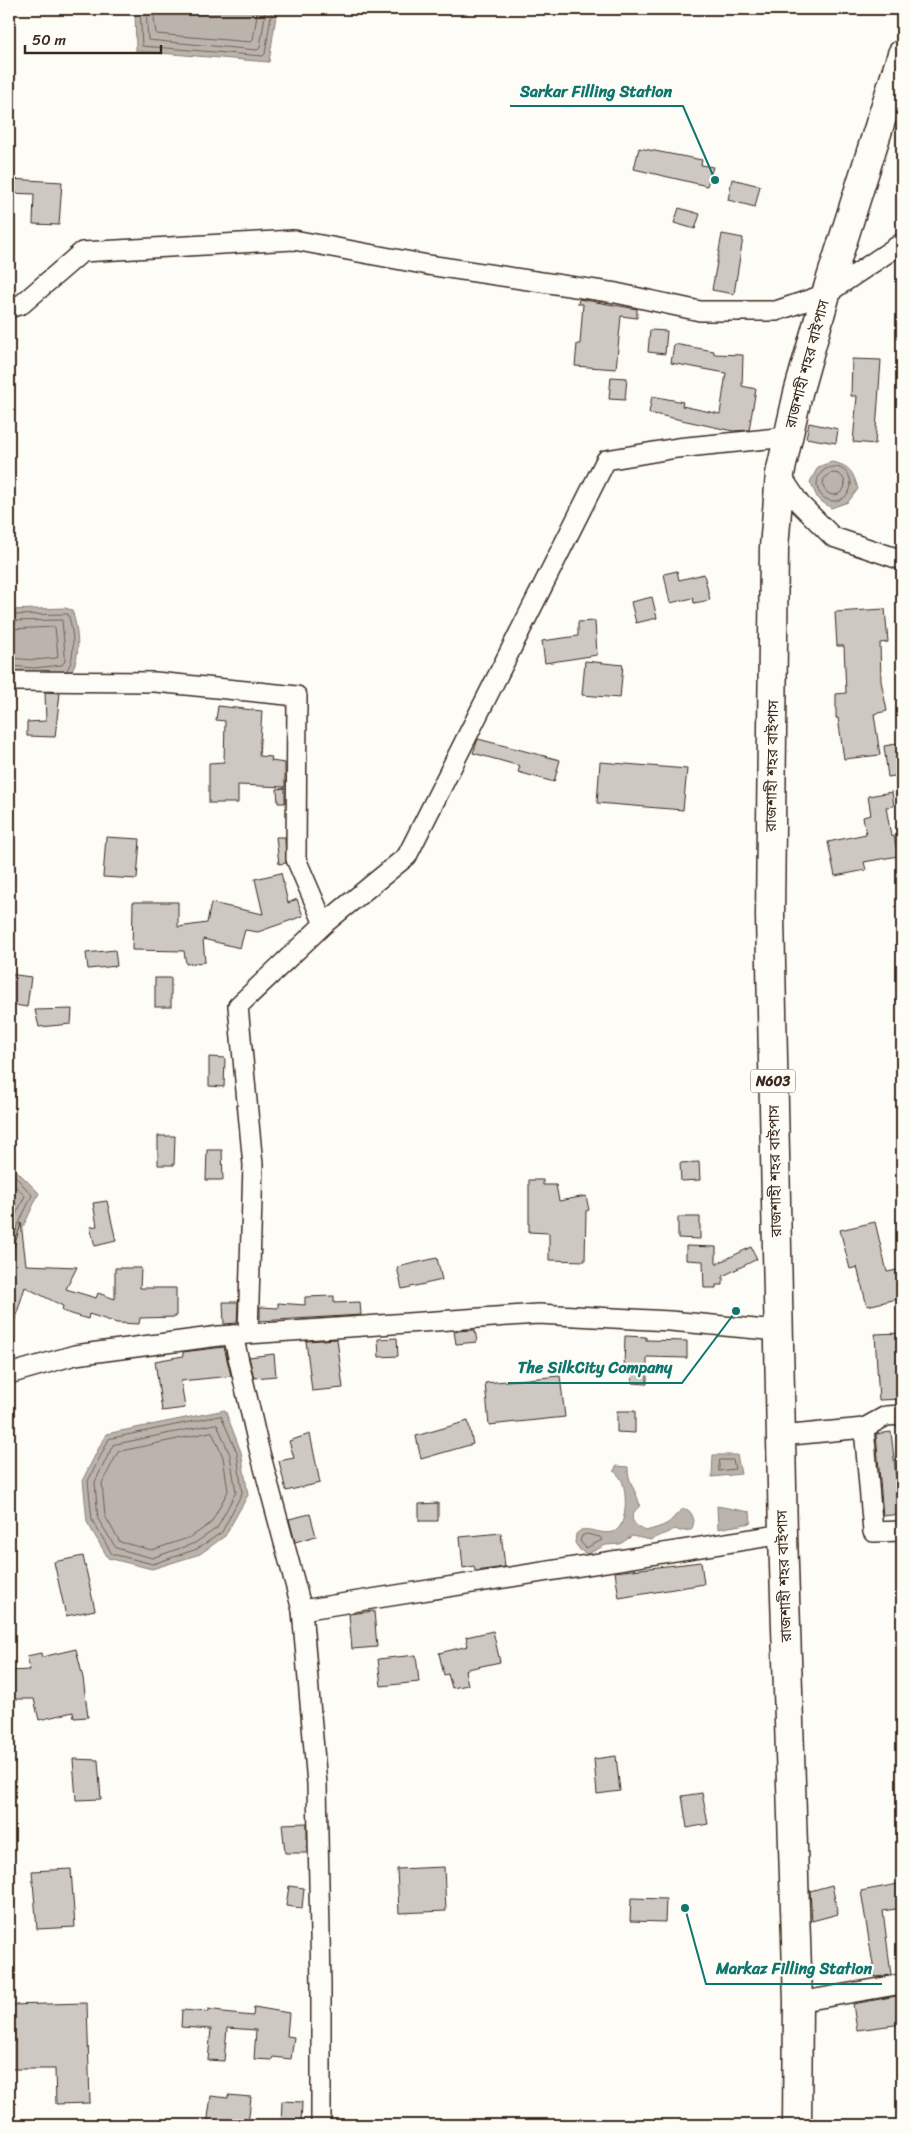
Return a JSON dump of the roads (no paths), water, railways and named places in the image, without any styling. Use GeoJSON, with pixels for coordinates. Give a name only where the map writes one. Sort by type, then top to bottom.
{"type":"FeatureCollection","features":[{"type":"Feature","properties":{"kind":"highway","name":"রাজশাহী শহর বাইপাস"},"geometry":{"type":"LineString","coordinates":[[797,2125],[798,2002],[780,1436],[770,916],[774,548],[780,474],[798,393],[826,294],[902,54]]}},
{"type":"Feature","properties":{"kind":"street"},"geometry":{"type":"LineString","coordinates":[[9,308],[22,304],[82,252],[294,240],[428,265],[616,293],[700,311],[776,311],[826,294],[902,244]]}},
{"type":"Feature","properties":{"kind":"street"},"geometry":{"type":"LineString","coordinates":[[321,2125],[321,1985],[317,1784],[302,1610],[260,1449],[240,1334],[253,1166],[238,1006],[324,924],[407,856],[606,460],[678,448],[788,437]]}},
{"type":"Feature","properties":{"kind":"street"},"geometry":{"type":"LineString","coordinates":[[780,474],[800,504],[833,537],[902,560]]}},
{"type":"Feature","properties":{"kind":"street"},"geometry":{"type":"LineString","coordinates":[[9,682],[155,682],[297,696],[296,859],[324,924]]}},
{"type":"Feature","properties":{"kind":"street"},"geometry":{"type":"LineString","coordinates":[[9,1374],[75,1355],[240,1334],[538,1314],[778,1331]]}},
{"type":"Feature","properties":{"kind":"street"},"geometry":{"type":"LineString","coordinates":[[780,1436],[864,1428],[886,1416],[902,1415]]}},
{"type":"Feature","properties":{"kind":"street"},"geometry":{"type":"LineString","coordinates":[[864,1428],[873,1532],[902,1531]]}},
{"type":"Feature","properties":{"kind":"street"},"geometry":{"type":"LineString","coordinates":[[302,1610],[783,1534]]}},
{"type":"Feature","properties":{"kind":"street"},"geometry":{"type":"LineString","coordinates":[[798,2002],[902,1984]]}},
{"type":"Feature","properties":{"kind":"water"},"geometry":{"type":"Polygon","coordinates":[[[135,9],[277,9],[269,62],[136,51],[135,9]]]}},
{"type":"Feature","properties":{"kind":"water"},"geometry":{"type":"Polygon","coordinates":[[[831,462],[846,467],[852,473],[858,489],[848,502],[831,508],[818,499],[810,482],[818,467],[831,462]]]}},
{"type":"Feature","properties":{"kind":"water"},"geometry":{"type":"Polygon","coordinates":[[[65,608],[72,610],[76,626],[78,645],[72,670],[67,676],[9,676],[9,610],[65,608]]]}},
{"type":"Feature","properties":{"kind":"water"},"geometry":{"type":"Polygon","coordinates":[[[9,1168],[15,1169],[39,1193],[9,1257],[9,1168]]]}},
{"type":"Feature","properties":{"kind":"water"},"geometry":{"type":"Polygon","coordinates":[[[225,1410],[241,1452],[248,1495],[225,1536],[200,1554],[152,1569],[108,1558],[87,1522],[83,1479],[106,1434],[225,1410]]]}},
{"type":"Feature","properties":{"kind":"water"},"geometry":{"type":"Polygon","coordinates":[[[713,1455],[737,1455],[741,1474],[712,1477],[713,1455]]]}},
{"type":"Feature","properties":{"kind":"water"},"geometry":{"type":"Polygon","coordinates":[[[616,1466],[628,1467],[629,1477],[640,1506],[632,1517],[638,1526],[646,1531],[660,1527],[686,1509],[694,1519],[691,1530],[680,1531],[675,1529],[651,1540],[632,1536],[620,1544],[606,1545],[587,1554],[580,1550],[575,1543],[576,1534],[581,1530],[609,1533],[618,1529],[621,1524],[625,1511],[625,1496],[622,1480],[614,1471],[616,1466]]]}},
{"type":"Feature","properties":{"kind":"water"},"geometry":{"type":"Polygon","coordinates":[[[717,1506],[750,1512],[751,1523],[718,1529],[717,1506]]]}},
{"type":"Feature","properties":{"kind":"place","name":"Sarkar Filling Station"},"geometry":{"type":"Point","coordinates":[715,180]}},
{"type":"Feature","properties":{"kind":"place","name":"The SilkCity Company"},"geometry":{"type":"Point","coordinates":[736,1311]}},
{"type":"Feature","properties":{"kind":"place","name":"Markaz Filling Station"},"geometry":{"type":"Point","coordinates":[685,1908]}}]}
